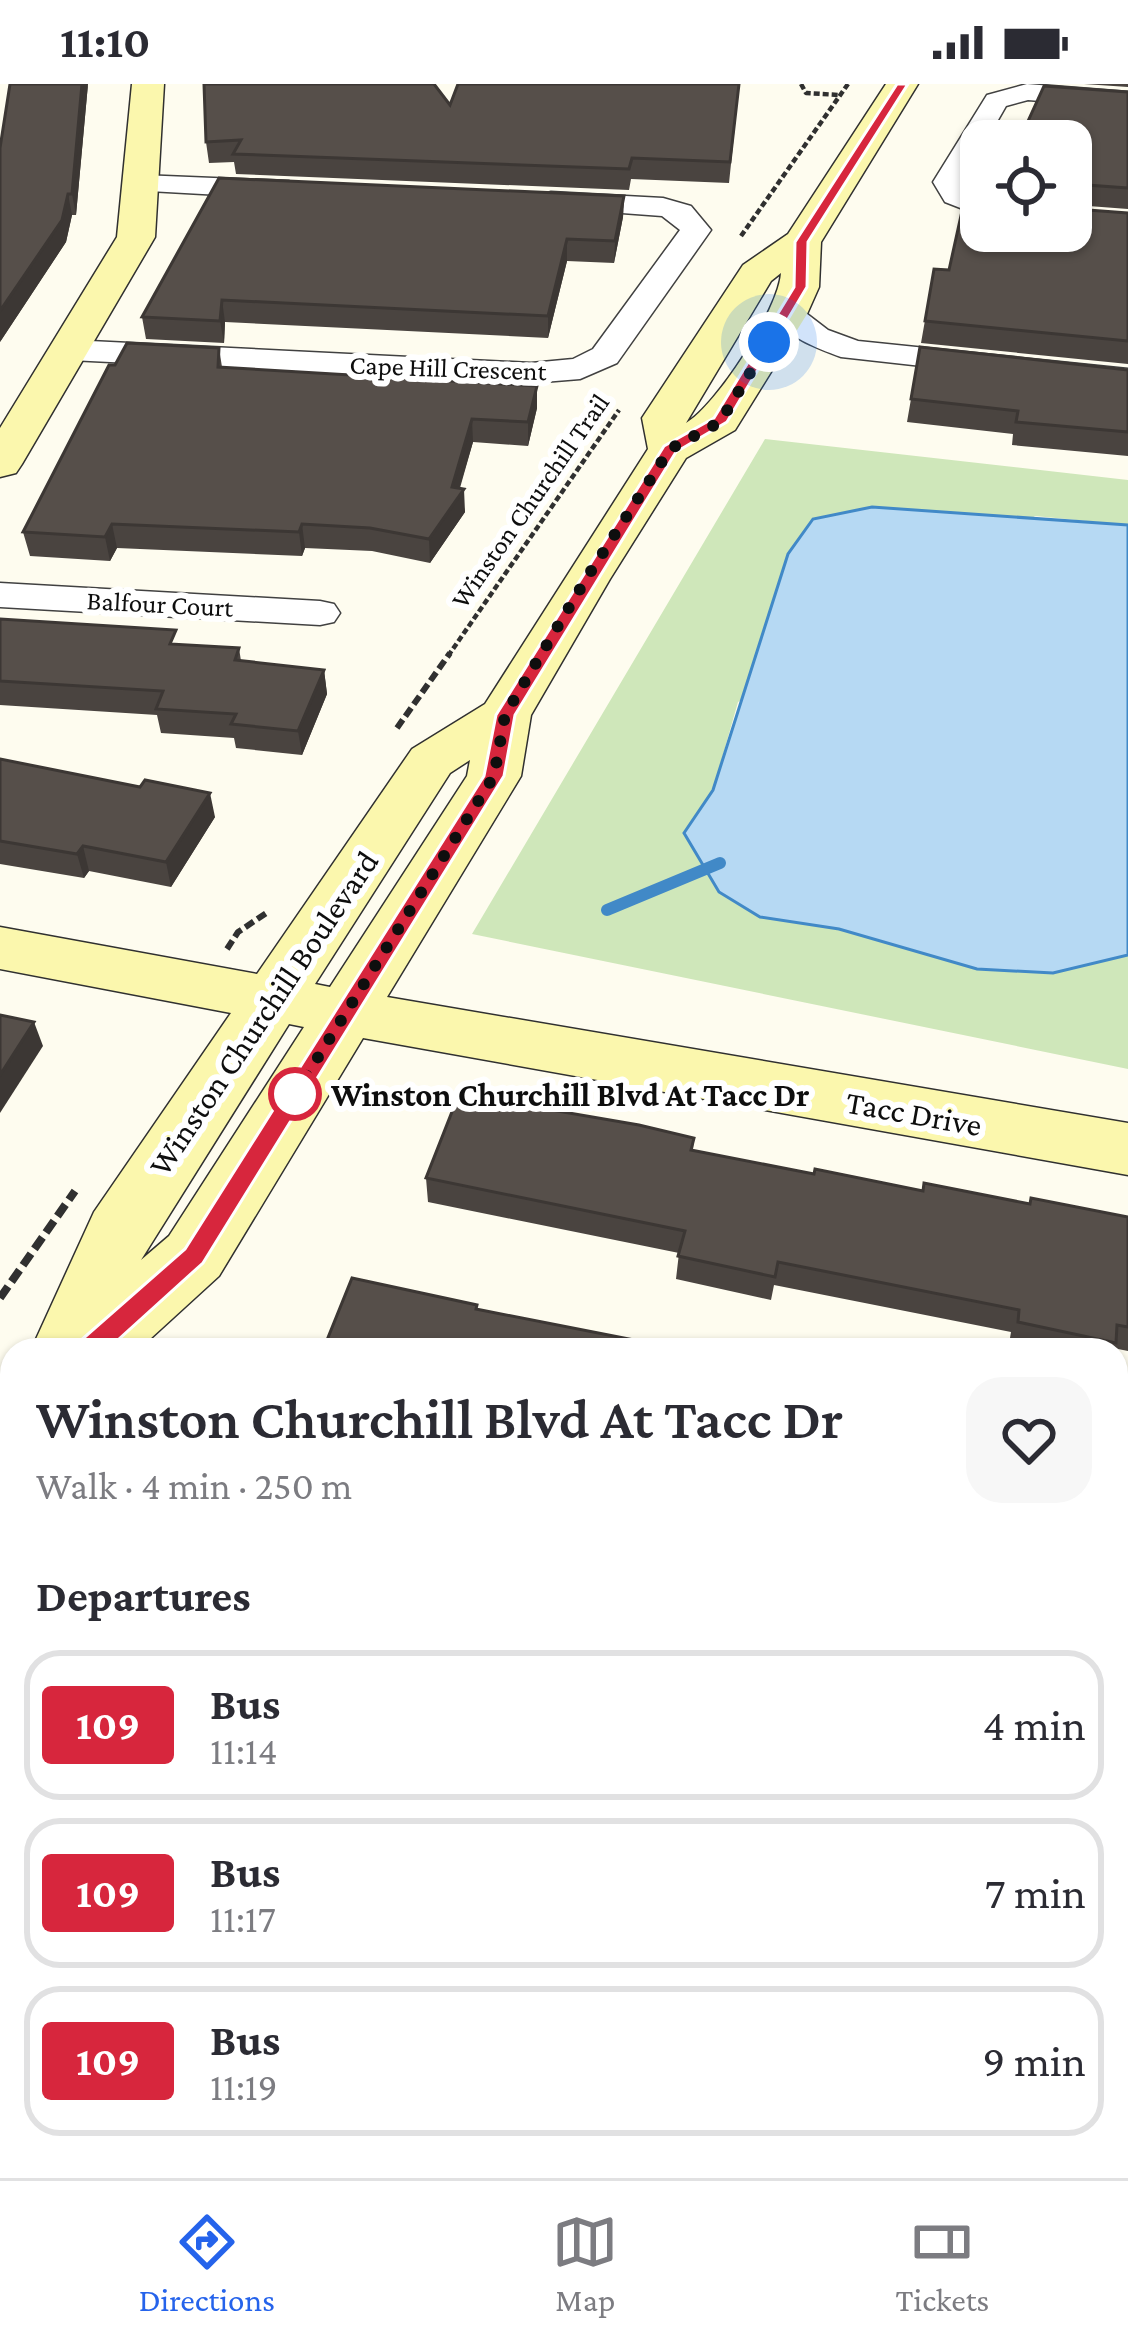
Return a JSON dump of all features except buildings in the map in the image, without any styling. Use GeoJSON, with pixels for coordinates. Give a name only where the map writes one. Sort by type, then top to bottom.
{"type":"FeatureCollection","features":[{"type":"Feature","properties":{"kind":"main road"},"geometry":{"type":"LineString","coordinates":[[0,464],[136,237],[148,84]]}},
{"type":"Feature","properties":{"kind":"main road","name":"Winston Churchill Boulevard"},"geometry":{"type":"LineString","coordinates":[[670,449],[663,418],[757,273],[802,242],[902,84]]}},
{"type":"Feature","properties":{"kind":"main road","name":"Winston Churchill Boulevard"},"geometry":{"type":"LineString","coordinates":[[102,1338],[194,1256],[494,776],[505,715],[670,449],[720,422],[787,314],[800,287],[802,242]]}},
{"type":"Feature","properties":{"kind":"main road","name":"Winston Churchill Boulevard"},"geometry":{"type":"LineString","coordinates":[[73,1338],[118,1232],[430,761],[505,715]]}},
{"type":"Feature","properties":{"kind":"main road","name":"Tacc Drive"},"geometry":{"type":"LineString","coordinates":[[0,948],[1128,1149]]}},
{"type":"Feature","properties":{"kind":"street"},"geometry":{"type":"LineString","coordinates":[[984,120],[996,101],[1027,92],[1128,100]]}},
{"type":"Feature","properties":{"kind":"street"},"geometry":{"type":"LineString","coordinates":[[960,159],[946,182],[960,198]]}},
{"type":"Feature","properties":{"kind":"street"},"geometry":{"type":"LineString","coordinates":[[141,184],[330,191]]}},
{"type":"Feature","properties":{"kind":"street","name":"Cape Hill Crescent"},"geometry":{"type":"LineString","coordinates":[[70,350],[531,373],[559,373],[596,363],[696,230],[681,212],[663,207],[521,199]]}},
{"type":"Feature","properties":{"kind":"street"},"geometry":{"type":"LineString","coordinates":[[787,314],[816,337],[854,350]]}},
{"type":"Feature","properties":{"kind":"street"},"geometry":{"type":"LineString","coordinates":[[751,370],[792,356],[854,350],[1128,379]]}},
{"type":"Feature","properties":{"kind":"street","name":"Balfour Court"},"geometry":{"type":"LineString","coordinates":[[0,595],[320,613]]}},
{"type":"Feature","properties":{"kind":"path"},"geometry":{"type":"LineString","coordinates":[[801,84],[806,93],[840,94]]}},
{"type":"Feature","properties":{"kind":"path"},"geometry":{"type":"LineString","coordinates":[[731,251],[848,84]]}},
{"type":"Feature","properties":{"kind":"path","name":"Winston Churchill Trail"},"geometry":{"type":"LineString","coordinates":[[387,742],[629,396]]}},
{"type":"Feature","properties":{"kind":"path"},"geometry":{"type":"LineString","coordinates":[[238,932],[266,916],[279,897]]}},
{"type":"Feature","properties":{"kind":"path"},"geometry":{"type":"LineString","coordinates":[[0,1298],[82,1181]]}},
{"type":"Feature","properties":{"kind":"green space"},"geometry":{"type":"Polygon","coordinates":[[[765,439],[1128,480],[1128,525],[1035,516],[738,702],[713,790],[684,832],[719,892],[761,917],[839,929],[977,969],[1053,973],[1128,955],[1128,1069],[472,934],[765,439]]]}},
{"type":"Feature","properties":{"kind":"water"},"geometry":{"type":"Polygon","coordinates":[[[872,507],[1128,525],[1128,955],[1053,973],[977,969],[839,929],[760,917],[719,892],[684,833],[713,790],[788,554],[813,519],[872,507]]]}},
{"type":"Feature","properties":{"kind":"waterway"},"geometry":{"type":"LineString","coordinates":[[607,910],[720,863]]}},
{"type":"Feature","properties":{"kind":"bus line","name":"109"},"geometry":{"type":"LineString","coordinates":[[102,1338],[194,1256],[494,776],[505,715],[586,579],[670,449],[720,422],[787,314],[800,287],[802,242],[903,84]]}},
{"type":"Feature","properties":{"kind":"place","name":"Winston Churchill Blvd At Tacc Dr"},"geometry":{"type":"Point","coordinates":[295,1094]}},
{"type":"Feature","properties":{"kind":"route"},"geometry":{"type":"LineString","coordinates":[[295,1094],[494,776],[505,715],[586,579],[670,449],[720,422],[769,342]]}}]}
